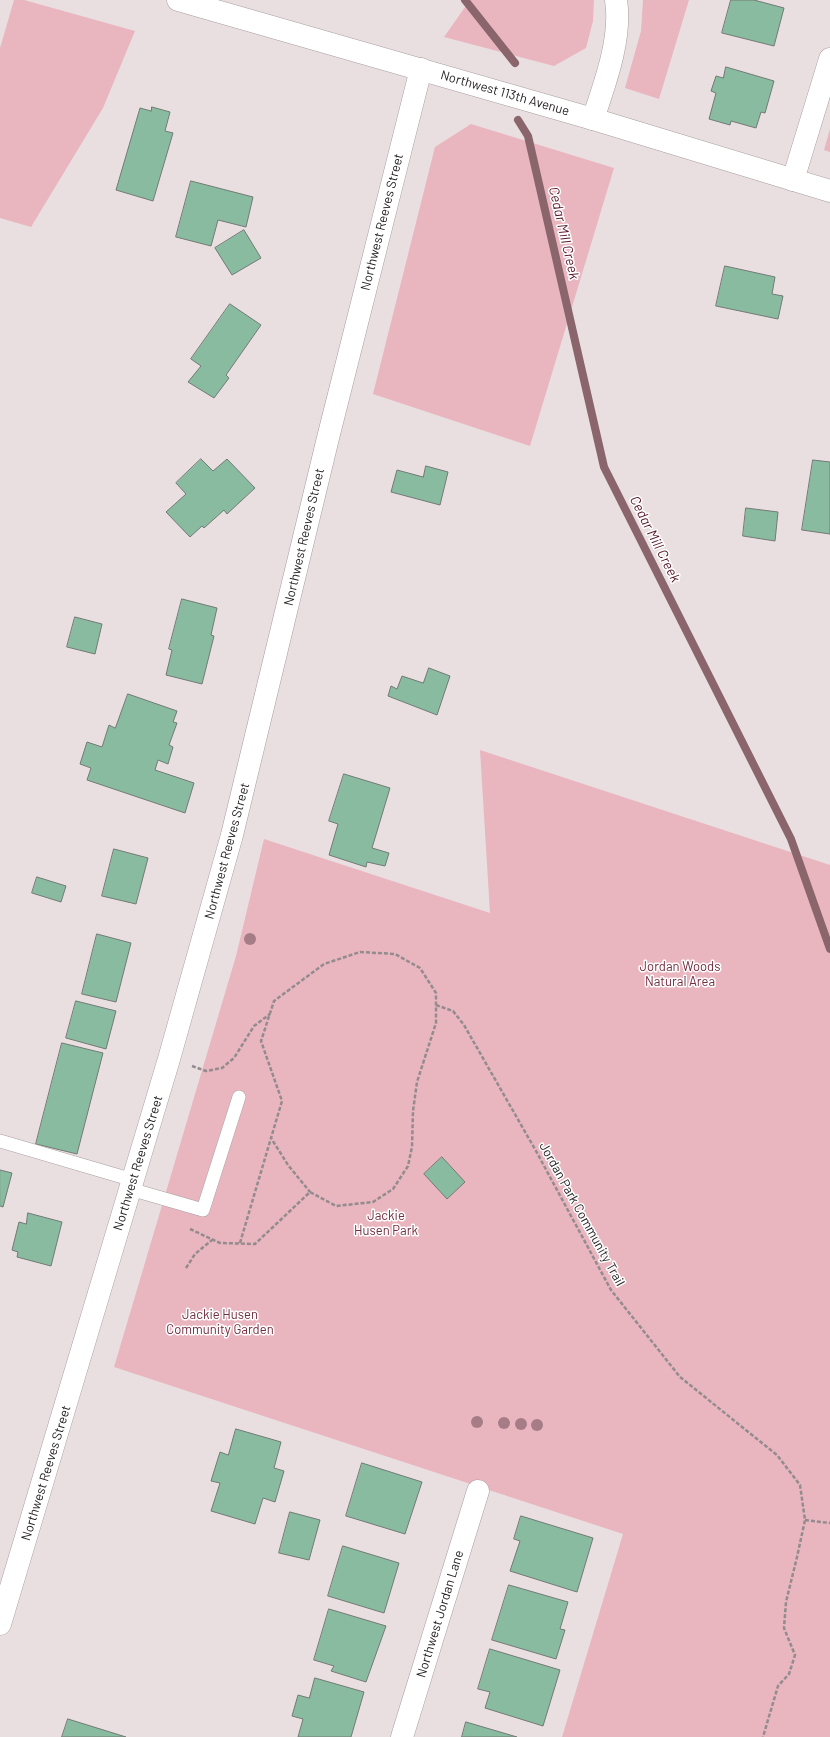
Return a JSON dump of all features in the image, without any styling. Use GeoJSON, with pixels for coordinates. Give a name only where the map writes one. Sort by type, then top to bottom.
{"type":"FeatureCollection","features":[{"type":"Feature","properties":{"kind":"street","name":"Northwest 113th Avenue"},"geometry":{"type":"LineString","coordinates":[[178,0],[594,119],[830,191]]}},
{"type":"Feature","properties":{"kind":"street"},"geometry":{"type":"LineString","coordinates":[[594,119],[616,36],[616,0]]}},
{"type":"Feature","properties":{"kind":"street"},"geometry":{"type":"LineString","coordinates":[[793,180],[830,59]]}},
{"type":"Feature","properties":{"kind":"street","name":"Northwest Reeves Street"},"geometry":{"type":"LineString","coordinates":[[0,1624],[169,1059],[238,812],[328,438],[421,69]]}},
{"type":"Feature","properties":{"kind":"street","name":"Northwest Jordan Lane"},"geometry":{"type":"LineString","coordinates":[[402,1737],[478,1492]]}},
{"type":"Feature","properties":{"kind":"lane"},"geometry":{"type":"LineString","coordinates":[[0,1141],[132,1184],[203,1210],[239,1097]]}},
{"type":"Feature","properties":{"kind":"path"},"geometry":{"type":"LineString","coordinates":[[240,1243],[271,1138],[282,1101],[261,1041],[274,1001],[324,964],[360,952],[395,954],[420,968],[436,993],[436,1023],[417,1082],[413,1111],[412,1147],[408,1166],[393,1189],[372,1202],[336,1206],[310,1192],[288,1165],[271,1138]]}},
{"type":"Feature","properties":{"kind":"path","name":"Jordan Park Community Trail"},"geometry":{"type":"LineString","coordinates":[[436,1005],[453,1011],[464,1025],[536,1151],[611,1290],[680,1377],[777,1454],[800,1485],[805,1520],[798,1557],[786,1602],[784,1628],[795,1656],[789,1674],[778,1686],[763,1737]]}},
{"type":"Feature","properties":{"kind":"path"},"geometry":{"type":"LineString","coordinates":[[169,1059],[206,1071],[222,1068],[234,1058],[254,1026],[270,1014]]}},
{"type":"Feature","properties":{"kind":"path"},"geometry":{"type":"LineString","coordinates":[[185,1227],[220,1243],[255,1244],[310,1192]]}},
{"type":"Feature","properties":{"kind":"path"},"geometry":{"type":"LineString","coordinates":[[186,1268],[195,1254],[212,1240]]}},
{"type":"Feature","properties":{"kind":"path"},"geometry":{"type":"LineString","coordinates":[[805,1520],[830,1523]]}},
{"type":"Feature","properties":{"kind":"green space"},"geometry":{"type":"Polygon","coordinates":[[[14,0],[24,0],[135,31],[103,108],[31,227],[0,218],[0,48],[14,0]]]}},
{"type":"Feature","properties":{"kind":"green space"},"geometry":{"type":"Polygon","coordinates":[[[470,0],[594,0],[593,21],[586,48],[554,66],[444,37],[470,0]]]}},
{"type":"Feature","properties":{"kind":"green space"},"geometry":{"type":"Polygon","coordinates":[[[643,0],[689,0],[659,99],[625,88],[641,31],[643,0]]]}},
{"type":"Feature","properties":{"kind":"green space"},"geometry":{"type":"Polygon","coordinates":[[[471,124],[614,168],[530,446],[373,394],[435,147],[471,124]]]}},
{"type":"Feature","properties":{"kind":"green space"},"geometry":{"type":"Polygon","coordinates":[[[830,129],[830,152],[824,150],[830,129]]]}},
{"type":"Feature","properties":{"kind":"green space"},"geometry":{"type":"Polygon","coordinates":[[[480,750],[830,865],[830,1737],[562,1737],[623,1534],[114,1367],[236,956],[264,839],[490,913],[480,750]]]}},
{"type":"Feature","properties":{"kind":"building"},"geometry":{"type":"Polygon","coordinates":[[[731,0],[754,0],[784,8],[774,46],[722,33],[731,0]]]}},
{"type":"Feature","properties":{"kind":"building"},"geometry":{"type":"Polygon","coordinates":[[[726,67],[774,81],[765,113],[761,112],[756,128],[731,121],[730,125],[709,119],[716,93],[711,91],[716,76],[723,78],[726,67]]]}},
{"type":"Feature","properties":{"kind":"building"},"geometry":{"type":"Polygon","coordinates":[[[152,107],[170,112],[165,131],[173,133],[153,201],[116,190],[140,108],[151,111],[152,107]]]}},
{"type":"Feature","properties":{"kind":"building"},"geometry":{"type":"Polygon","coordinates":[[[191,181],[253,197],[246,227],[218,220],[211,246],[176,237],[191,181]]]}},
{"type":"Feature","properties":{"kind":"building"},"geometry":{"type":"Polygon","coordinates":[[[244,230],[261,258],[232,275],[215,248],[244,230]]]}},
{"type":"Feature","properties":{"kind":"building"},"geometry":{"type":"Polygon","coordinates":[[[725,266],[775,277],[772,294],[783,296],[778,319],[716,306],[725,266]]]}},
{"type":"Feature","properties":{"kind":"building"},"geometry":{"type":"Polygon","coordinates":[[[230,304],[261,325],[226,375],[229,378],[214,398],[188,382],[201,366],[191,359],[230,304]]]}},
{"type":"Feature","properties":{"kind":"building"},"geometry":{"type":"Polygon","coordinates":[[[201,459],[213,471],[227,459],[255,488],[227,514],[224,510],[204,528],[202,526],[190,537],[166,512],[186,494],[176,483],[201,459]]]}},
{"type":"Feature","properties":{"kind":"building"},"geometry":{"type":"Polygon","coordinates":[[[813,460],[830,462],[830,534],[802,530],[813,460]]]}},
{"type":"Feature","properties":{"kind":"building"},"geometry":{"type":"Polygon","coordinates":[[[426,466],[448,472],[440,505],[391,492],[397,470],[423,477],[426,466]]]}},
{"type":"Feature","properties":{"kind":"building"},"geometry":{"type":"Polygon","coordinates":[[[746,508],[778,512],[775,541],[743,536],[746,508]]]}},
{"type":"Feature","properties":{"kind":"building"},"geometry":{"type":"Polygon","coordinates":[[[182,599],[217,608],[211,635],[214,636],[202,684],[166,675],[172,650],[169,649],[182,599]]]}},
{"type":"Feature","properties":{"kind":"building"},"geometry":{"type":"Polygon","coordinates":[[[75,617],[102,624],[95,654],[67,647],[75,617]]]}},
{"type":"Feature","properties":{"kind":"building"},"geometry":{"type":"Polygon","coordinates":[[[429,668],[450,676],[437,715],[388,696],[391,686],[397,689],[402,676],[423,683],[429,668]]]}},
{"type":"Feature","properties":{"kind":"building"},"geometry":{"type":"Polygon","coordinates":[[[128,694],[177,711],[173,722],[177,723],[169,745],[173,747],[168,764],[158,760],[155,770],[194,783],[185,813],[87,780],[91,768],[80,764],[87,742],[102,747],[109,725],[115,728],[128,694]]]}},
{"type":"Feature","properties":{"kind":"building"},"geometry":{"type":"Polygon","coordinates":[[[344,774],[390,788],[372,848],[389,853],[385,866],[367,862],[366,867],[329,855],[338,824],[329,821],[344,774]]]}},
{"type":"Feature","properties":{"kind":"building"},"geometry":{"type":"Polygon","coordinates":[[[114,849],[148,858],[136,904],[102,896],[114,849]]]}},
{"type":"Feature","properties":{"kind":"building"},"geometry":{"type":"Polygon","coordinates":[[[37,877],[66,886],[61,902],[32,893],[37,877]]]}},
{"type":"Feature","properties":{"kind":"building"},"geometry":{"type":"Polygon","coordinates":[[[97,934],[131,943],[116,1002],[82,994],[97,934]]]}},
{"type":"Feature","properties":{"kind":"building"},"geometry":{"type":"Polygon","coordinates":[[[76,1001],[116,1011],[106,1049],[66,1038],[76,1001]]]}},
{"type":"Feature","properties":{"kind":"building"},"geometry":{"type":"Polygon","coordinates":[[[62,1043],[103,1053],[77,1154],[36,1144],[62,1043]]]}},
{"type":"Feature","properties":{"kind":"building"},"geometry":{"type":"Polygon","coordinates":[[[442,1157],[465,1182],[447,1199],[424,1174],[442,1157]]]}},
{"type":"Feature","properties":{"kind":"building"},"geometry":{"type":"Polygon","coordinates":[[[0,1170],[12,1173],[3,1207],[0,1206],[0,1170]]]}},
{"type":"Feature","properties":{"kind":"building"},"geometry":{"type":"Polygon","coordinates":[[[28,1213],[62,1222],[51,1266],[17,1257],[18,1252],[12,1250],[19,1222],[26,1224],[28,1213]]]}},
{"type":"Feature","properties":{"kind":"building"},"geometry":{"type":"Polygon","coordinates":[[[236,1429],[281,1442],[274,1468],[284,1471],[275,1502],[263,1498],[255,1524],[211,1511],[220,1483],[211,1481],[220,1452],[228,1455],[236,1429]]]}},
{"type":"Feature","properties":{"kind":"building"},"geometry":{"type":"Polygon","coordinates":[[[362,1463],[422,1482],[405,1534],[346,1516],[362,1463]]]}},
{"type":"Feature","properties":{"kind":"building"},"geometry":{"type":"Polygon","coordinates":[[[290,1512],[320,1520],[309,1560],[279,1553],[290,1512]]]}},
{"type":"Feature","properties":{"kind":"building"},"geometry":{"type":"Polygon","coordinates":[[[521,1516],[593,1538],[577,1592],[510,1571],[520,1541],[514,1539],[521,1516]]]}},
{"type":"Feature","properties":{"kind":"building"},"geometry":{"type":"Polygon","coordinates":[[[343,1546],[399,1563],[384,1613],[328,1596],[343,1546]]]}},
{"type":"Feature","properties":{"kind":"building"},"geometry":{"type":"Polygon","coordinates":[[[509,1585],[568,1602],[560,1629],[565,1630],[556,1659],[492,1640],[509,1585]]]}},
{"type":"Feature","properties":{"kind":"building"},"geometry":{"type":"Polygon","coordinates":[[[329,1609],[386,1626],[366,1682],[331,1671],[334,1666],[314,1660],[329,1609]]]}},
{"type":"Feature","properties":{"kind":"building"},"geometry":{"type":"Polygon","coordinates":[[[490,1649],[560,1670],[543,1726],[485,1708],[490,1692],[478,1689],[490,1649]]]}},
{"type":"Feature","properties":{"kind":"building"},"geometry":{"type":"Polygon","coordinates":[[[315,1678],[364,1692],[351,1737],[298,1737],[303,1719],[292,1716],[298,1695],[309,1698],[315,1678]]]}},
{"type":"Feature","properties":{"kind":"building"},"geometry":{"type":"Polygon","coordinates":[[[68,1719],[126,1737],[62,1737],[68,1719]]]}},
{"type":"Feature","properties":{"kind":"building"},"geometry":{"type":"Polygon","coordinates":[[[466,1722],[517,1737],[462,1737],[466,1722]]]}},
{"type":"Feature","properties":{"kind":"waterway","name":"Cedar Mill Creek"},"geometry":{"type":"LineString","coordinates":[[465,0],[515,63]]}},
{"type":"Feature","properties":{"kind":"waterway","name":"Cedar Mill Creek"},"geometry":{"type":"LineString","coordinates":[[518,120],[528,136],[604,467],[791,839],[830,949]]}},
{"type":"Feature","properties":{"kind":"park label","name":"Jordan Woods Natural Area"},"geometry":{"type":"Point","coordinates":[680,974]}},
{"type":"Feature","properties":{"kind":"park label","name":"Jackie Husen Park"},"geometry":{"type":"Point","coordinates":[386,1224]}},
{"type":"Feature","properties":{"kind":"park label","name":"Jackie Husen Community Garden"},"geometry":{"type":"Point","coordinates":[220,1322]}}]}
